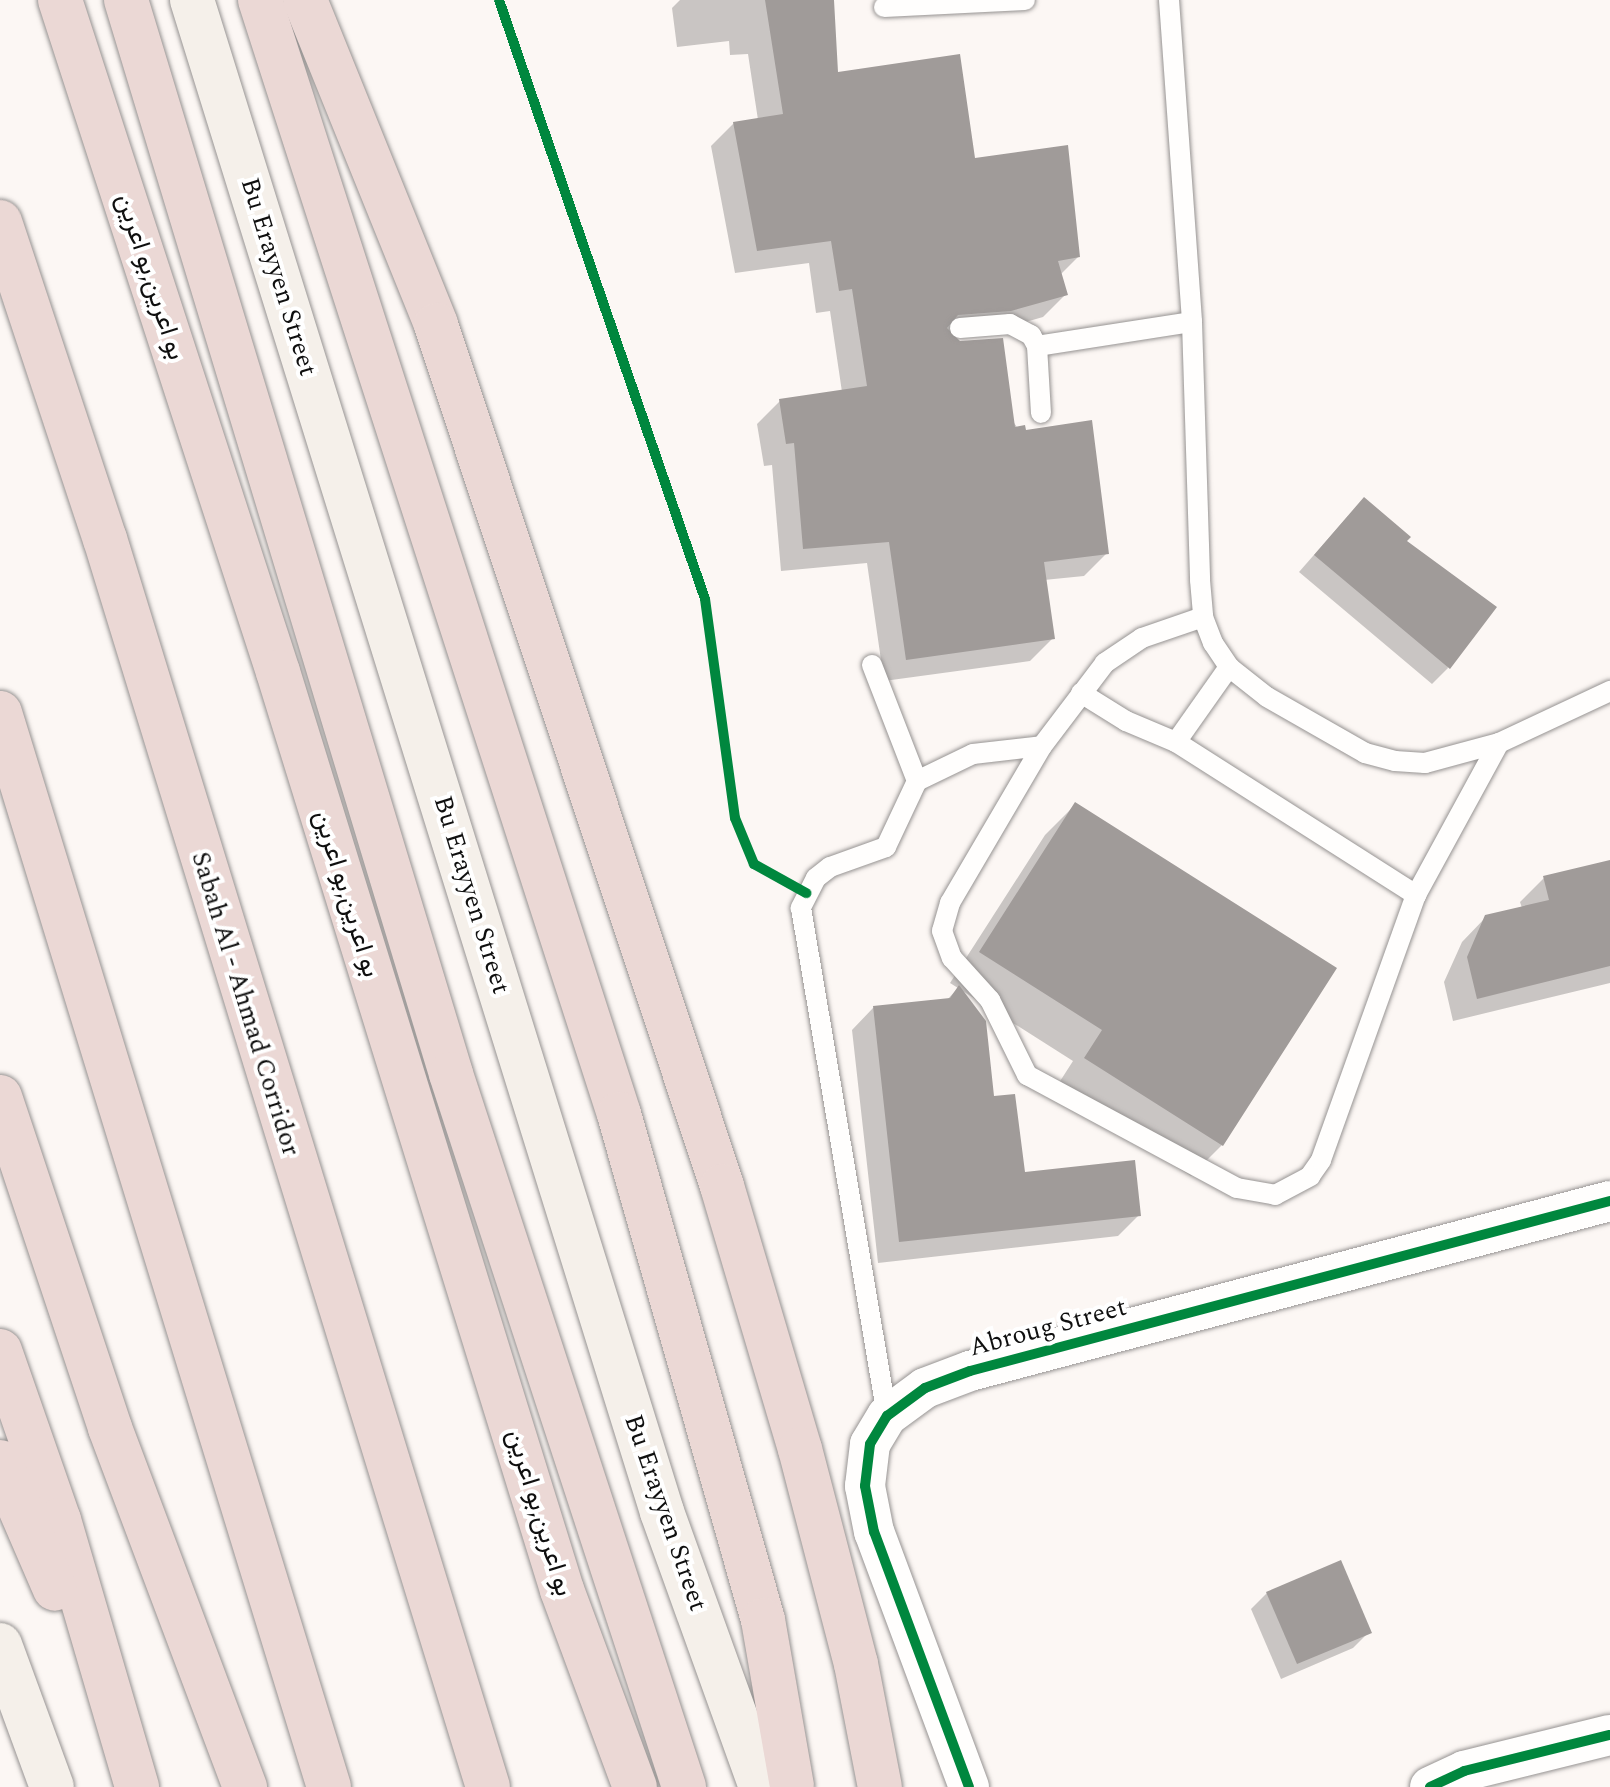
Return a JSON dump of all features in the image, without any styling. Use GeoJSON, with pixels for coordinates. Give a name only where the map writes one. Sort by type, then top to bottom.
{"type":"FeatureCollection","features":[{"type":"Feature","properties":{"kind":"highway","name":"بو اعرين,بو اعرين"},"geometry":{"type":"LineString","coordinates":[[60,0],[278,672],[562,1590],[635,1787]]}},
{"type":"Feature","properties":{"kind":"highway"},"geometry":{"type":"LineString","coordinates":[[126,0],[451,1074],[684,1787]]}},
{"type":"Feature","properties":{"kind":"highway"},"geometry":{"type":"LineString","coordinates":[[260,0],[619,1114],[763,1620],[792,1787]]}},
{"type":"Feature","properties":{"kind":"highway"},"geometry":{"type":"LineString","coordinates":[[307,5],[436,325],[722,1186],[800,1449],[856,1664],[880,1787]]}},
{"type":"Feature","properties":{"kind":"highway","name":"Sabah Al - Ahmad Corridor"},"geometry":{"type":"LineString","coordinates":[[0,222],[105,539],[488,1787]]}},
{"type":"Feature","properties":{"kind":"highway"},"geometry":{"type":"LineString","coordinates":[[0,713],[329,1787]]}},
{"type":"Feature","properties":{"kind":"highway"},"geometry":{"type":"LineString","coordinates":[[0,1097],[110,1428],[245,1787]]}},
{"type":"Feature","properties":{"kind":"highway"},"geometry":{"type":"LineString","coordinates":[[0,1351],[59,1520],[99,1668],[137,1787]]}},
{"type":"Feature","properties":{"kind":"highway"},"geometry":{"type":"LineString","coordinates":[[0,1462],[53,1585],[99,1668]]}},
{"type":"Feature","properties":{"kind":"main road","name":"Bu Erayyen Street"},"geometry":{"type":"LineString","coordinates":[[192,0],[662,1512],[761,1787]]}},
{"type":"Feature","properties":{"kind":"main road"},"geometry":{"type":"LineString","coordinates":[[0,1645],[52,1787]]}},
{"type":"Feature","properties":{"kind":"street","name":"Abroug Street"},"geometry":{"type":"LineString","coordinates":[[969,1787],[874,1532],[867,1472],[870,1444],[887,1416],[925,1388],[970,1371],[1610,1201]]}},
{"type":"Feature","properties":{"kind":"street"},"geometry":{"type":"LineString","coordinates":[[1430,1787],[1464,1771],[1610,1735]]}},
{"type":"Feature","properties":{"kind":"lane"},"geometry":{"type":"LineString","coordinates":[[884,7],[1025,0]]}},
{"type":"Feature","properties":{"kind":"lane"},"geometry":{"type":"LineString","coordinates":[[1169,0],[1192,322],[1203,617],[1229,667],[1267,697],[1365,753],[1425,763],[1499,743],[1610,691]]}},
{"type":"Feature","properties":{"kind":"lane"},"geometry":{"type":"LineString","coordinates":[[1037,346],[1192,322]]}},
{"type":"Feature","properties":{"kind":"lane"},"geometry":{"type":"LineString","coordinates":[[960,328],[1010,324],[1031,335],[1037,346],[1041,413]]}},
{"type":"Feature","properties":{"kind":"lane"},"geometry":{"type":"LineString","coordinates":[[1203,617],[1142,638],[1105,663],[1081,693],[1042,746],[950,903],[943,917],[944,945],[985,991],[1027,1075],[1237,1188],[1275,1195],[1310,1176],[1321,1160],[1416,895],[1499,743]]}},
{"type":"Feature","properties":{"kind":"lane"},"geometry":{"type":"LineString","coordinates":[[872,665],[917,781]]}},
{"type":"Feature","properties":{"kind":"lane"},"geometry":{"type":"LineString","coordinates":[[1176,742],[1229,667]]}},
{"type":"Feature","properties":{"kind":"lane"},"geometry":{"type":"LineString","coordinates":[[1081,693],[1126,721],[1176,742],[1416,895]]}},
{"type":"Feature","properties":{"kind":"lane"},"geometry":{"type":"LineString","coordinates":[[887,1416],[801,908],[816,878],[830,867],[886,847],[917,781],[973,754],[1042,746]]}},
{"type":"Feature","properties":{"kind":"building"},"geometry":{"type":"Polygon","coordinates":[[[765,0],[834,0],[838,72],[960,54],[975,158],[1068,145],[1080,257],[1058,261],[1068,295],[1011,311],[958,315],[947,328],[960,341],[1003,338],[1015,427],[1025,425],[1026,430],[1092,420],[1109,554],[1044,562],[1055,639],[906,660],[889,542],[803,549],[794,443],[786,444],[779,399],[867,386],[852,289],[839,291],[831,241],[757,251],[733,122],[783,114],[765,0]]]}},
{"type":"Feature","properties":{"kind":"building"},"geometry":{"type":"Polygon","coordinates":[[[1364,497],[1411,537],[1407,541],[1497,607],[1450,669],[1314,555],[1364,497]]]}},
{"type":"Feature","properties":{"kind":"building"},"geometry":{"type":"Polygon","coordinates":[[[1075,802],[1337,968],[1223,1146],[1084,1058],[1102,1030],[979,952],[1075,802]]]}},
{"type":"Feature","properties":{"kind":"building"},"geometry":{"type":"Polygon","coordinates":[[[1610,860],[1610,966],[1477,999],[1467,957],[1485,915],[1549,900],[1543,876],[1610,860]]]}},
{"type":"Feature","properties":{"kind":"building"},"geometry":{"type":"Polygon","coordinates":[[[959,985],[986,1021],[994,1096],[1015,1094],[1025,1172],[1135,1160],[1141,1216],[899,1242],[873,1006],[950,998],[959,985]]]}},
{"type":"Feature","properties":{"kind":"building"},"geometry":{"type":"Polygon","coordinates":[[[1341,1560],[1372,1633],[1297,1664],[1266,1592],[1341,1560]]]}},
{"type":"Feature","properties":{"kind":"cycle path"},"geometry":{"type":"LineString","coordinates":[[499,0],[705,599],[735,818],[754,864],[806,893]]}},
{"type":"Feature","properties":{"kind":"cycle path"},"geometry":{"type":"LineString","coordinates":[[969,1787],[874,1532],[865,1486],[870,1444],[887,1416],[925,1388],[970,1371],[1610,1201]]}},
{"type":"Feature","properties":{"kind":"cycle path"},"geometry":{"type":"LineString","coordinates":[[1430,1787],[1464,1771],[1610,1735]]}}]}
